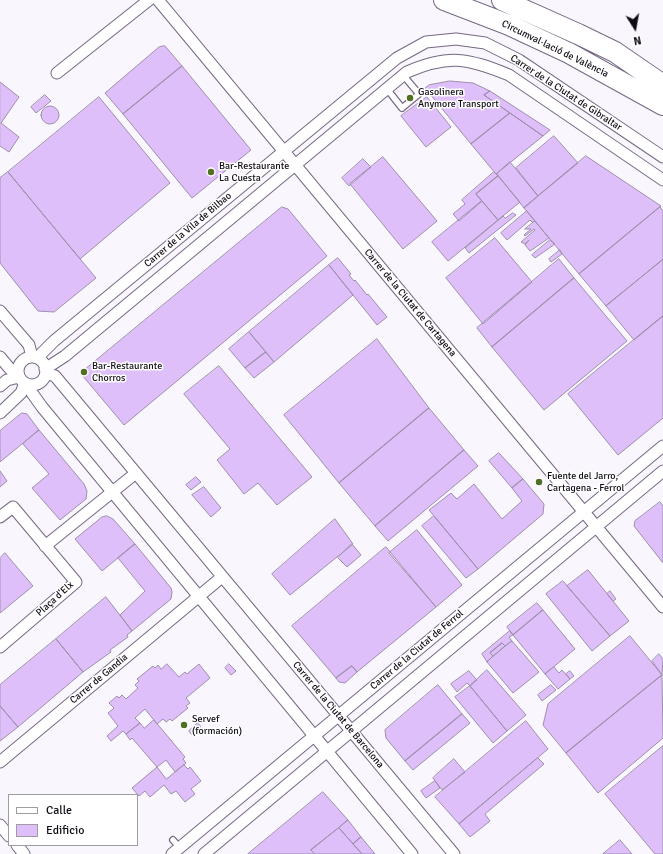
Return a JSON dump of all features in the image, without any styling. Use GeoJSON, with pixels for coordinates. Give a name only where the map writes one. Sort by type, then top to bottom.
{"type":"FeatureCollection","features":[{"type":"Feature","properties":{"kind":"highway","name":"Circumval·lació de València"},"geometry":{"type":"LineString","coordinates":[[444,0],[509,25],[569,53],[663,105]]}},
{"type":"Feature","properties":{"kind":"highway"},"geometry":{"type":"LineString","coordinates":[[502,0],[640,62],[663,75]]}},
{"type":"Feature","properties":{"kind":"highway"},"geometry":{"type":"LineString","coordinates":[[615,52],[663,85]]}},
{"type":"Feature","properties":{"kind":"street"},"geometry":{"type":"LineString","coordinates":[[58,73],[149,0]]}},
{"type":"Feature","properties":{"kind":"street","name":"Carrer de la Ciutat de Cartagena"},"geometry":{"type":"LineString","coordinates":[[158,0],[663,607]]}},
{"type":"Feature","properties":{"kind":"street","name":"Carrer de la Ciutat de Gibraltar"},"geometry":{"type":"LineString","coordinates":[[397,58],[426,42],[456,39],[485,43],[519,60],[663,157]]}},
{"type":"Feature","properties":{"kind":"street","name":"Carrer de la Vila de Bilbao"},"geometry":{"type":"LineString","coordinates":[[34,358],[397,58]]}},
{"type":"Feature","properties":{"kind":"street","name":"Carrer de la Ciutat de Gibraltar"},"geometry":{"type":"LineString","coordinates":[[405,73],[430,62],[460,59],[509,75],[663,180]]}},
{"type":"Feature","properties":{"kind":"street","name":"Carrer de la Vila de Bilbao"},"geometry":{"type":"LineString","coordinates":[[46,371],[405,73]]}},
{"type":"Feature","properties":{"kind":"street"},"geometry":{"type":"LineString","coordinates":[[0,312],[28,345],[34,358]]}},
{"type":"Feature","properties":{"kind":"street"},"geometry":{"type":"LineString","coordinates":[[0,357],[10,369],[23,379],[38,384],[44,378],[46,371],[40,360],[34,358],[23,360],[20,364],[23,379],[21,393],[0,413]]}},
{"type":"Feature","properties":{"kind":"street","name":"Carrer de la Ciutat de Barcelona"},"geometry":{"type":"LineString","coordinates":[[46,371],[55,376],[454,854]]}},
{"type":"Feature","properties":{"kind":"street"},"geometry":{"type":"LineString","coordinates":[[0,386],[7,380],[23,379]]}},
{"type":"Feature","properties":{"kind":"street"},"geometry":{"type":"LineString","coordinates":[[23,379],[42,407],[412,854]]}},
{"type":"Feature","properties":{"kind":"street","name":"Carrer de la Ciutat de Ferrol"},"geometry":{"type":"LineString","coordinates":[[175,847],[314,736],[663,446]]}},
{"type":"Feature","properties":{"kind":"street","name":"Carrer de la Ciutat de Ferrol"},"geometry":{"type":"LineString","coordinates":[[204,854],[663,471]]}},
{"type":"Feature","properties":{"kind":"street"},"geometry":{"type":"LineString","coordinates":[[45,546],[136,473]]}},
{"type":"Feature","properties":{"kind":"street","name":"Plaça d'Elx"},"geometry":{"type":"LineString","coordinates":[[0,517],[12,507],[76,582],[0,648]]}},
{"type":"Feature","properties":{"kind":"street"},"geometry":{"type":"LineString","coordinates":[[198,596],[222,576]]}},
{"type":"Feature","properties":{"kind":"street","name":"Carrer de Gandia"},"geometry":{"type":"LineString","coordinates":[[0,762],[198,596]]}},
{"type":"Feature","properties":{"kind":"street"},"geometry":{"type":"LineString","coordinates":[[0,825],[8,835]]}},
{"type":"Feature","properties":{"kind":"street"},"geometry":{"type":"LineString","coordinates":[[18,846],[24,854]]}},
{"type":"Feature","properties":{"kind":"lane"},"geometry":{"type":"LineString","coordinates":[[386,89],[402,108],[418,94],[405,73]]}},
{"type":"Feature","properties":{"kind":"building"},"geometry":{"type":"Polygon","coordinates":[[[165,46],[182,66],[123,114],[105,93],[159,47],[165,46]]]}},
{"type":"Feature","properties":{"kind":"building"},"geometry":{"type":"Polygon","coordinates":[[[182,66],[251,150],[192,198],[123,114],[182,66]]]}},
{"type":"Feature","properties":{"kind":"building"},"geometry":{"type":"Polygon","coordinates":[[[450,81],[473,83],[490,91],[484,95],[510,113],[471,144],[425,88],[429,85],[450,81]]]}},
{"type":"Feature","properties":{"kind":"building"},"geometry":{"type":"Polygon","coordinates":[[[0,82],[19,97],[1,123],[19,137],[9,152],[0,146],[0,82]]]}},
{"type":"Feature","properties":{"kind":"building"},"geometry":{"type":"Polygon","coordinates":[[[490,91],[550,130],[543,136],[484,95],[490,91]]]}},
{"type":"Feature","properties":{"kind":"building"},"geometry":{"type":"Polygon","coordinates":[[[45,95],[51,101],[36,113],[31,107],[45,95]]]}},
{"type":"Feature","properties":{"kind":"building"},"geometry":{"type":"Polygon","coordinates":[[[99,97],[170,183],[80,259],[8,172],[99,97]]]}},
{"type":"Feature","properties":{"kind":"building"},"geometry":{"type":"Polygon","coordinates":[[[427,97],[451,127],[426,147],[401,116],[427,97]]]}},
{"type":"Feature","properties":{"kind":"building"},"geometry":{"type":"Polygon","coordinates":[[[50,106],[56,109],[59,115],[56,121],[50,124],[44,121],[41,115],[44,109],[50,106]]]}},
{"type":"Feature","properties":{"kind":"building"},"geometry":{"type":"Polygon","coordinates":[[[510,113],[543,136],[496,174],[471,144],[510,113]]]}},
{"type":"Feature","properties":{"kind":"building"},"geometry":{"type":"Polygon","coordinates":[[[554,136],[578,163],[538,196],[516,168],[554,136]]]}},
{"type":"Feature","properties":{"kind":"building"},"geometry":{"type":"Polygon","coordinates":[[[586,156],[661,206],[579,274],[524,208],[586,156]]]}},
{"type":"Feature","properties":{"kind":"building"},"geometry":{"type":"Polygon","coordinates":[[[383,157],[437,221],[403,249],[350,184],[383,157]]]}},
{"type":"Feature","properties":{"kind":"building"},"geometry":{"type":"Polygon","coordinates":[[[363,159],[371,167],[349,186],[342,178],[363,159]]]}},
{"type":"Feature","properties":{"kind":"building"},"geometry":{"type":"Polygon","coordinates":[[[510,162],[538,196],[524,208],[497,174],[510,162]]]}},
{"type":"Feature","properties":{"kind":"building"},"geometry":{"type":"Polygon","coordinates":[[[8,172],[96,278],[54,312],[38,311],[0,263],[0,178],[8,172]]]}},
{"type":"Feature","properties":{"kind":"building"},"geometry":{"type":"Polygon","coordinates":[[[494,172],[498,176],[476,194],[482,201],[459,221],[453,214],[465,204],[462,200],[494,172]]]}},
{"type":"Feature","properties":{"kind":"building"},"geometry":{"type":"Polygon","coordinates":[[[498,176],[520,202],[498,220],[476,194],[498,176]]]}},
{"type":"Feature","properties":{"kind":"building"},"geometry":{"type":"Polygon","coordinates":[[[482,201],[498,220],[448,261],[432,242],[482,201]]]}},
{"type":"Feature","properties":{"kind":"building"},"geometry":{"type":"Polygon","coordinates":[[[282,207],[288,209],[327,256],[124,425],[82,375],[82,372],[282,207]]]}},
{"type":"Feature","properties":{"kind":"building"},"geometry":{"type":"Polygon","coordinates":[[[660,207],[663,211],[663,259],[606,306],[579,274],[660,207]]]}},
{"type":"Feature","properties":{"kind":"building"},"geometry":{"type":"Polygon","coordinates":[[[527,211],[535,221],[532,222],[530,220],[507,240],[501,233],[527,211]]]}},
{"type":"Feature","properties":{"kind":"building"},"geometry":{"type":"Polygon","coordinates":[[[513,213],[516,215],[469,253],[465,248],[503,216],[505,218],[513,213]]]}},
{"type":"Feature","properties":{"kind":"building"},"geometry":{"type":"Polygon","coordinates":[[[535,221],[549,238],[530,251],[525,245],[529,240],[525,244],[521,242],[535,230],[534,229],[525,236],[524,235],[531,229],[525,229],[535,221]]]}},
{"type":"Feature","properties":{"kind":"building"},"geometry":{"type":"Polygon","coordinates":[[[495,238],[532,282],[483,324],[446,278],[495,238]]]}},
{"type":"Feature","properties":{"kind":"building"},"geometry":{"type":"Polygon","coordinates":[[[550,240],[555,244],[535,258],[532,255],[550,240]]]}},
{"type":"Feature","properties":{"kind":"building"},"geometry":{"type":"Polygon","coordinates":[[[560,250],[562,254],[551,262],[549,259],[560,250]]]}},
{"type":"Feature","properties":{"kind":"building"},"geometry":{"type":"Polygon","coordinates":[[[338,258],[351,274],[349,275],[367,295],[368,294],[387,317],[377,325],[329,265],[338,258]]]}},
{"type":"Feature","properties":{"kind":"building"},"geometry":{"type":"Polygon","coordinates":[[[559,259],[574,278],[492,347],[477,328],[559,259]]]}},
{"type":"Feature","properties":{"kind":"building"},"geometry":{"type":"Polygon","coordinates":[[[663,260],[663,316],[634,340],[606,306],[663,260]]]}},
{"type":"Feature","properties":{"kind":"building"},"geometry":{"type":"Polygon","coordinates":[[[329,265],[353,295],[274,362],[249,332],[329,265]]]}},
{"type":"Feature","properties":{"kind":"building"},"geometry":{"type":"Polygon","coordinates":[[[574,278],[627,341],[544,410],[492,347],[574,278]]]}},
{"type":"Feature","properties":{"kind":"building"},"geometry":{"type":"Polygon","coordinates":[[[663,316],[663,418],[618,455],[568,394],[663,316]]]}},
{"type":"Feature","properties":{"kind":"building"},"geometry":{"type":"Polygon","coordinates":[[[249,332],[266,352],[245,368],[229,349],[249,332]]]}},
{"type":"Feature","properties":{"kind":"building"},"geometry":{"type":"Polygon","coordinates":[[[377,339],[429,408],[339,483],[284,415],[377,339]]]}},
{"type":"Feature","properties":{"kind":"building"},"geometry":{"type":"Polygon","coordinates":[[[266,352],[274,362],[254,378],[245,368],[266,352]]]}},
{"type":"Feature","properties":{"kind":"building"},"geometry":{"type":"Polygon","coordinates":[[[219,366],[312,477],[277,505],[258,483],[244,494],[217,460],[230,449],[184,394],[219,366]]]}},
{"type":"Feature","properties":{"kind":"building"},"geometry":{"type":"Polygon","coordinates":[[[429,408],[464,450],[375,526],[339,483],[429,408]]]}},
{"type":"Feature","properties":{"kind":"building"},"geometry":{"type":"Polygon","coordinates":[[[22,413],[27,414],[39,430],[0,462],[0,431],[22,413]]]}},
{"type":"Feature","properties":{"kind":"building"},"geometry":{"type":"Polygon","coordinates":[[[39,430],[84,484],[87,491],[86,499],[60,520],[32,488],[49,474],[23,444],[39,430]]]}},
{"type":"Feature","properties":{"kind":"building"},"geometry":{"type":"Polygon","coordinates":[[[464,450],[478,466],[388,541],[375,526],[464,450]]]}},
{"type":"Feature","properties":{"kind":"building"},"geometry":{"type":"Polygon","coordinates":[[[499,453],[523,479],[512,488],[489,461],[499,453]]]}},
{"type":"Feature","properties":{"kind":"building"},"geometry":{"type":"Polygon","coordinates":[[[0,471],[7,481],[0,487],[0,471]]]}},
{"type":"Feature","properties":{"kind":"building"},"geometry":{"type":"Polygon","coordinates":[[[196,477],[201,482],[191,490],[186,485],[196,477]]]}},
{"type":"Feature","properties":{"kind":"building"},"geometry":{"type":"Polygon","coordinates":[[[523,479],[544,504],[543,514],[478,569],[429,510],[451,493],[457,499],[474,484],[502,519],[522,501],[512,488],[523,479]]]}},
{"type":"Feature","properties":{"kind":"building"},"geometry":{"type":"Polygon","coordinates":[[[204,487],[221,508],[211,517],[192,495],[204,487]]]}},
{"type":"Feature","properties":{"kind":"building"},"geometry":{"type":"Polygon","coordinates":[[[660,502],[663,506],[663,563],[634,526],[635,521],[660,502]]]}},
{"type":"Feature","properties":{"kind":"building"},"geometry":{"type":"Polygon","coordinates":[[[107,516],[113,519],[135,544],[102,571],[75,539],[102,517],[107,516]]]}},
{"type":"Feature","properties":{"kind":"building"},"geometry":{"type":"Polygon","coordinates":[[[434,516],[478,569],[466,578],[422,526],[434,516]]]}},
{"type":"Feature","properties":{"kind":"building"},"geometry":{"type":"Polygon","coordinates":[[[335,519],[353,544],[290,595],[272,574],[335,519]]]}},
{"type":"Feature","properties":{"kind":"building"},"geometry":{"type":"Polygon","coordinates":[[[417,530],[462,585],[436,607],[389,553],[417,530]]]}},
{"type":"Feature","properties":{"kind":"building"},"geometry":{"type":"Polygon","coordinates":[[[135,544],[171,588],[172,592],[171,599],[132,631],[120,615],[145,591],[118,558],[135,544]]]}},
{"type":"Feature","properties":{"kind":"building"},"geometry":{"type":"Polygon","coordinates":[[[352,544],[361,555],[347,567],[338,558],[352,544]]]}},
{"type":"Feature","properties":{"kind":"building"},"geometry":{"type":"Polygon","coordinates":[[[386,547],[436,607],[357,672],[352,666],[336,678],[292,626],[386,547]]]}},
{"type":"Feature","properties":{"kind":"building"},"geometry":{"type":"Polygon","coordinates":[[[5,553],[33,586],[0,613],[0,558],[5,553]]]}},
{"type":"Feature","properties":{"kind":"building"},"geometry":{"type":"Polygon","coordinates":[[[588,570],[629,621],[610,636],[567,586],[588,570]]]}},
{"type":"Feature","properties":{"kind":"building"},"geometry":{"type":"Polygon","coordinates":[[[563,581],[610,636],[592,651],[546,594],[563,581]]]}},
{"type":"Feature","properties":{"kind":"building"},"geometry":{"type":"Polygon","coordinates":[[[610,591],[616,599],[613,601],[607,594],[610,591]]]}},
{"type":"Feature","properties":{"kind":"building"},"geometry":{"type":"Polygon","coordinates":[[[106,597],[132,631],[127,635],[128,637],[110,650],[111,652],[83,672],[56,639],[106,597]]]}},
{"type":"Feature","properties":{"kind":"building"},"geometry":{"type":"Polygon","coordinates":[[[537,603],[543,610],[513,635],[507,627],[537,603]]]}},
{"type":"Feature","properties":{"kind":"building"},"geometry":{"type":"Polygon","coordinates":[[[543,610],[575,649],[545,674],[513,635],[543,610]]]}},
{"type":"Feature","properties":{"kind":"building"},"geometry":{"type":"Polygon","coordinates":[[[510,631],[513,635],[509,637],[512,641],[505,646],[502,643],[490,653],[493,656],[487,662],[482,654],[510,631]]]}},
{"type":"Feature","properties":{"kind":"building"},"geometry":{"type":"Polygon","coordinates":[[[630,636],[662,675],[566,753],[543,725],[548,704],[630,636]]]}},
{"type":"Feature","properties":{"kind":"building"},"geometry":{"type":"Polygon","coordinates":[[[56,639],[83,672],[18,727],[0,706],[0,685],[56,639]]]}},
{"type":"Feature","properties":{"kind":"building"},"geometry":{"type":"Polygon","coordinates":[[[512,641],[539,672],[513,693],[487,662],[512,641]]]}},
{"type":"Feature","properties":{"kind":"building"},"geometry":{"type":"Polygon","coordinates":[[[502,643],[505,646],[493,656],[490,653],[502,643]]]}},
{"type":"Feature","properties":{"kind":"building"},"geometry":{"type":"Polygon","coordinates":[[[659,654],[663,659],[662,675],[652,661],[659,654]]]}},
{"type":"Feature","properties":{"kind":"building"},"geometry":{"type":"Polygon","coordinates":[[[167,664],[179,677],[185,672],[187,674],[199,664],[210,678],[186,698],[190,703],[186,706],[188,708],[172,721],[170,719],[166,722],[163,719],[157,724],[145,709],[135,718],[140,723],[126,734],[123,731],[111,741],[107,736],[118,726],[108,713],[114,708],[109,703],[117,696],[119,698],[122,695],[126,699],[138,688],[135,685],[139,681],[137,679],[153,666],[155,668],[158,665],[161,669],[167,664]]]}},
{"type":"Feature","properties":{"kind":"building"},"geometry":{"type":"Polygon","coordinates":[[[229,664],[236,671],[231,675],[225,668],[229,664]]]}},
{"type":"Feature","properties":{"kind":"building"},"geometry":{"type":"Polygon","coordinates":[[[352,666],[357,672],[345,683],[339,682],[336,678],[352,666]]]}},
{"type":"Feature","properties":{"kind":"building"},"geometry":{"type":"Polygon","coordinates":[[[554,667],[559,673],[562,670],[570,679],[558,689],[545,674],[554,667]]]}},
{"type":"Feature","properties":{"kind":"building"},"geometry":{"type":"Polygon","coordinates":[[[487,670],[526,715],[507,731],[470,686],[487,670]]]}},
{"type":"Feature","properties":{"kind":"building"},"geometry":{"type":"Polygon","coordinates":[[[469,671],[477,680],[470,686],[467,683],[457,692],[451,684],[469,671]]]}},
{"type":"Feature","properties":{"kind":"building"},"geometry":{"type":"Polygon","coordinates":[[[570,671],[574,676],[570,679],[566,674],[570,671]]]}},
{"type":"Feature","properties":{"kind":"building"},"geometry":{"type":"Polygon","coordinates":[[[662,675],[663,738],[598,793],[566,753],[662,675]]]}},
{"type":"Feature","properties":{"kind":"building"},"geometry":{"type":"Polygon","coordinates":[[[438,685],[462,714],[405,761],[386,738],[385,730],[438,685]]]}},
{"type":"Feature","properties":{"kind":"building"},"geometry":{"type":"Polygon","coordinates":[[[551,685],[556,690],[542,701],[538,695],[551,685]]]}},
{"type":"Feature","properties":{"kind":"building"},"geometry":{"type":"Polygon","coordinates":[[[470,686],[507,731],[493,743],[455,697],[470,686]]]}},
{"type":"Feature","properties":{"kind":"building"},"geometry":{"type":"Polygon","coordinates":[[[0,706],[18,727],[0,741],[0,706]]]}},
{"type":"Feature","properties":{"kind":"building"},"geometry":{"type":"Polygon","coordinates":[[[462,714],[470,723],[413,770],[405,761],[462,714]]]}},
{"type":"Feature","properties":{"kind":"building"},"geometry":{"type":"Polygon","coordinates":[[[154,720],[185,757],[183,759],[186,763],[175,772],[166,760],[157,767],[132,738],[130,740],[126,734],[140,723],[144,728],[154,720]]]}},
{"type":"Feature","properties":{"kind":"building"},"geometry":{"type":"Polygon","coordinates":[[[526,721],[548,749],[459,824],[435,797],[526,721]]]}},
{"type":"Feature","properties":{"kind":"building"},"geometry":{"type":"Polygon","coordinates":[[[198,723],[201,727],[192,735],[189,731],[198,723]]]}},
{"type":"Feature","properties":{"kind":"building"},"geometry":{"type":"Polygon","coordinates":[[[663,746],[663,854],[655,854],[605,794],[663,746]]]}},
{"type":"Feature","properties":{"kind":"building"},"geometry":{"type":"Polygon","coordinates":[[[538,758],[544,764],[485,814],[490,821],[470,837],[459,824],[538,758]]]}},
{"type":"Feature","properties":{"kind":"building"},"geometry":{"type":"Polygon","coordinates":[[[454,759],[465,772],[442,790],[433,778],[454,759]]]}},
{"type":"Feature","properties":{"kind":"building"},"geometry":{"type":"Polygon","coordinates":[[[184,765],[188,769],[190,767],[201,781],[191,789],[195,794],[185,802],[176,791],[171,794],[164,785],[150,797],[145,791],[139,796],[132,788],[157,767],[166,779],[184,765]]]}},
{"type":"Feature","properties":{"kind":"building"},"geometry":{"type":"Polygon","coordinates":[[[435,781],[440,788],[426,798],[421,791],[435,781]]]}},
{"type":"Feature","properties":{"kind":"building"},"geometry":{"type":"Polygon","coordinates":[[[323,792],[348,820],[311,850],[315,854],[248,854],[323,792]]]}},
{"type":"Feature","properties":{"kind":"building"},"geometry":{"type":"Polygon","coordinates":[[[348,820],[361,837],[353,844],[339,828],[348,820]]]}},
{"type":"Feature","properties":{"kind":"building"},"geometry":{"type":"Polygon","coordinates":[[[339,828],[362,854],[315,854],[311,850],[339,828]]]}},
{"type":"Feature","properties":{"kind":"building"},"geometry":{"type":"Polygon","coordinates":[[[361,837],[375,854],[362,854],[353,844],[361,837]]]}},
{"type":"Feature","properties":{"kind":"building"},"geometry":{"type":"Polygon","coordinates":[[[620,840],[632,854],[603,854],[620,840]]]}},
{"type":"Feature","properties":{"kind":"place","name":"Gasolinera Anymore Transport"},"geometry":{"type":"Point","coordinates":[410,98]}},
{"type":"Feature","properties":{"kind":"place","name":"Bar-Restaurante La Cuesta"},"geometry":{"type":"Point","coordinates":[211,172]}},
{"type":"Feature","properties":{"kind":"place","name":"Bar-Restaurante Chorros"},"geometry":{"type":"Point","coordinates":[84,372]}},
{"type":"Feature","properties":{"kind":"place","name":"Fuente del Jarro, Cartagena - Ferrol"},"geometry":{"type":"Point","coordinates":[539,482]}},
{"type":"Feature","properties":{"kind":"place","name":"Servef (formación)"},"geometry":{"type":"Point","coordinates":[184,725]}}]}
